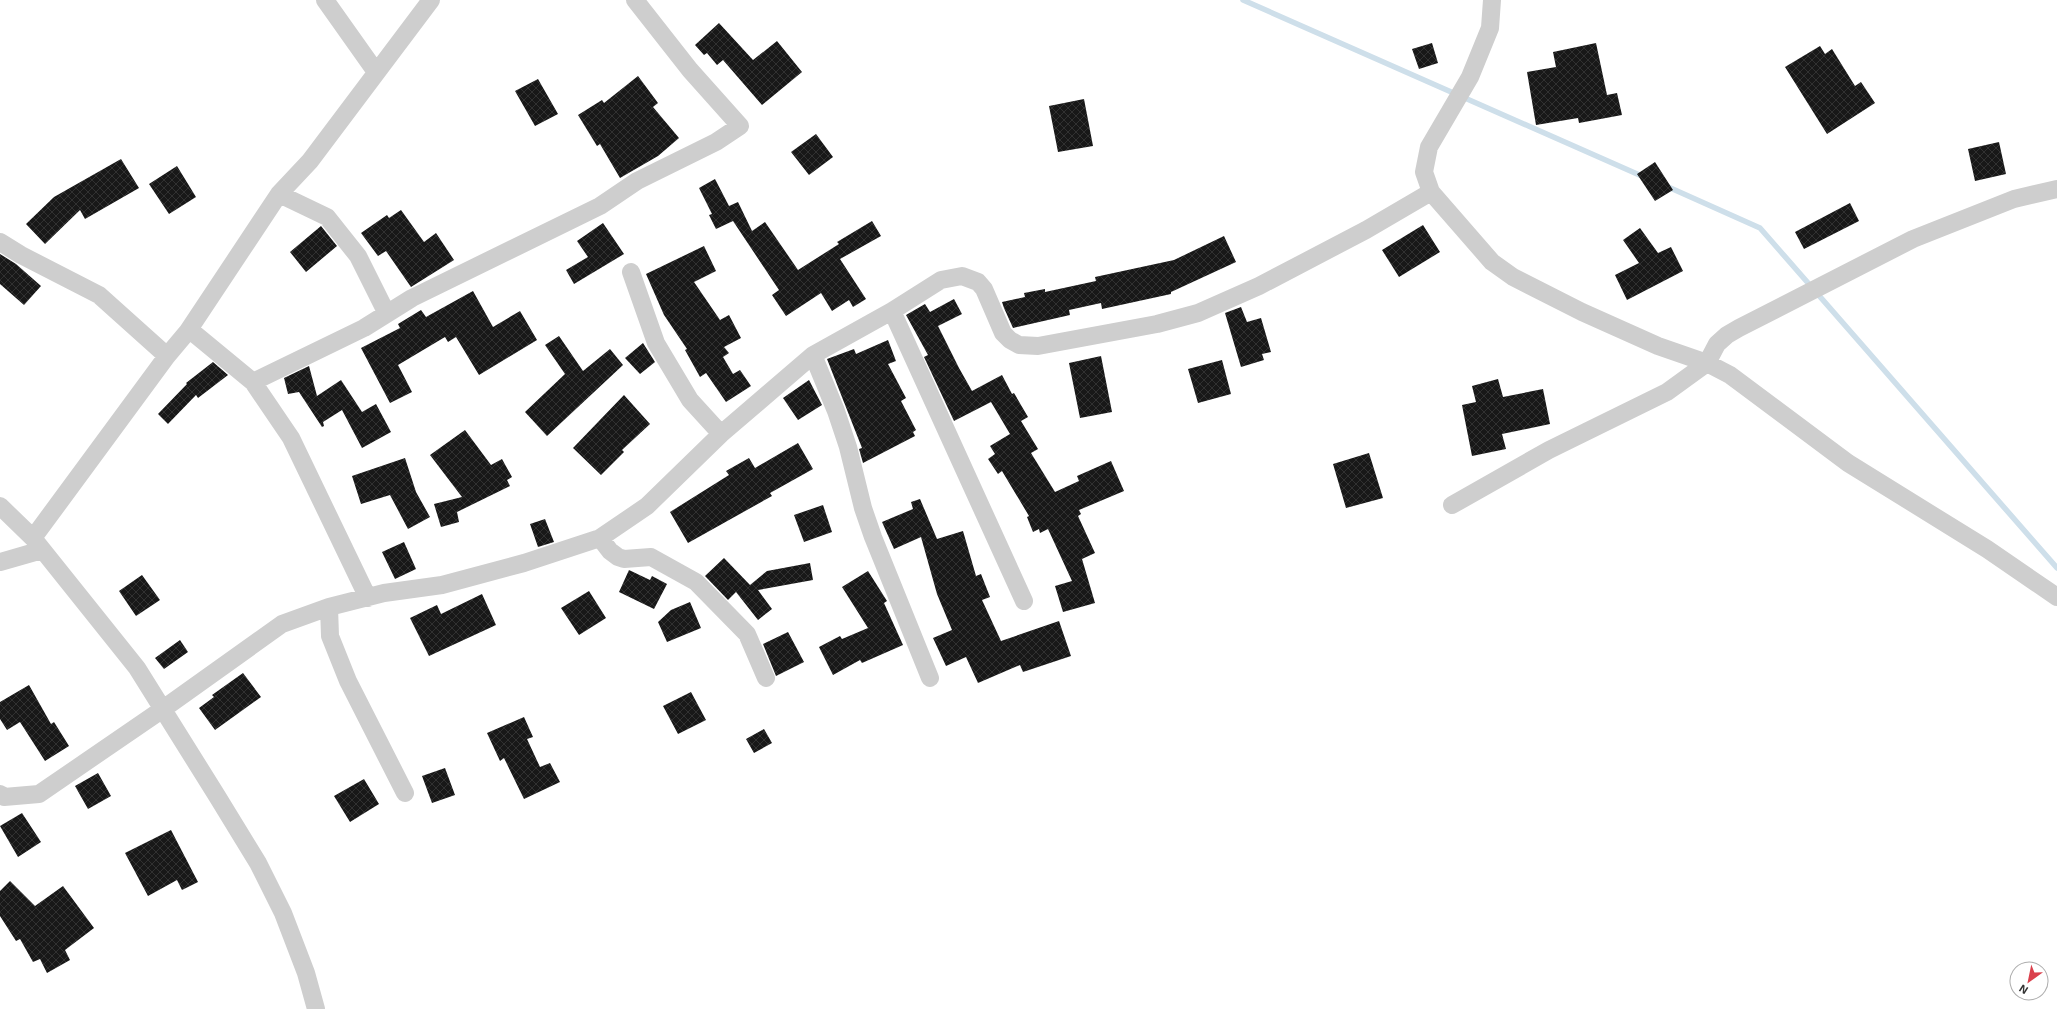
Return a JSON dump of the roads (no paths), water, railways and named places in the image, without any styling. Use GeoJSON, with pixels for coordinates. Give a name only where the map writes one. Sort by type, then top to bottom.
{"type":"FeatureCollection","features":[{"type":"Feature","properties":{"kind":"street"},"geometry":{"type":"LineString","coordinates":[[325,0],[376,72]]}},
{"type":"Feature","properties":{"kind":"street"},"geometry":{"type":"LineString","coordinates":[[0,562],[37,544],[167,356],[188,331],[279,194],[310,161],[431,0]]}},
{"type":"Feature","properties":{"kind":"street"},"geometry":{"type":"LineString","coordinates":[[253,382],[364,328],[412,298],[600,206],[637,182],[716,142],[740,126],[690,70],[635,0]]}},
{"type":"Feature","properties":{"kind":"street"},"geometry":{"type":"LineString","coordinates":[[1492,0],[1490,28],[1470,77],[1429,147],[1424,172],[1431,192],[1492,262],[1513,277],[1658,346],[1707,364],[1730,375],[1848,464],[1987,549],[2057,597]]}},
{"type":"Feature","properties":{"kind":"street"},"geometry":{"type":"LineString","coordinates":[[1452,505],[1549,450],[1667,392],[1707,364],[1717,344],[1727,335],[1913,239],[2014,199],[2057,189]]}},
{"type":"Feature","properties":{"kind":"street"},"geometry":{"type":"LineString","coordinates":[[1,797],[39,794],[163,709],[282,624],[329,607],[384,593],[442,585],[554,554],[600,538],[647,506],[721,434],[813,356],[892,311],[941,280],[962,276],[978,282],[984,289],[1003,333],[1010,340],[1019,345],[1038,346],[1157,324],[1198,313],[1259,286],[1366,230],[1431,192]]}},
{"type":"Feature","properties":{"kind":"street"},"geometry":{"type":"LineString","coordinates":[[279,194],[327,217],[358,256],[387,314]]}},
{"type":"Feature","properties":{"kind":"street"},"geometry":{"type":"LineString","coordinates":[[0,242],[21,256],[99,295],[167,356]]}},
{"type":"Feature","properties":{"kind":"street"},"geometry":{"type":"LineString","coordinates":[[631,272],[656,343],[690,400],[721,434]]}},
{"type":"Feature","properties":{"kind":"street"},"geometry":{"type":"LineString","coordinates":[[892,311],[1024,601]]}},
{"type":"Feature","properties":{"kind":"street"},"geometry":{"type":"LineString","coordinates":[[188,331],[196,335],[253,382],[291,438],[368,598]]}},
{"type":"Feature","properties":{"kind":"street"},"geometry":{"type":"LineString","coordinates":[[813,356],[836,411],[846,440],[863,508],[873,537],[930,678]]}},
{"type":"Feature","properties":{"kind":"street"},"geometry":{"type":"LineString","coordinates":[[0,506],[37,544],[137,668],[163,709],[258,863],[283,914],[306,973],[316,1009]]}},
{"type":"Feature","properties":{"kind":"street"},"geometry":{"type":"LineString","coordinates":[[600,538],[618,557],[624,559],[651,557],[696,582],[747,634],[766,678]]}},
{"type":"Feature","properties":{"kind":"street"},"geometry":{"type":"LineString","coordinates":[[329,607],[330,636],[348,681],[405,793]]}},
{"type":"Feature","properties":{"kind":"waterway"},"geometry":{"type":"LineString","coordinates":[[1243,0],[1644,177]]}},
{"type":"Feature","properties":{"kind":"waterway"},"geometry":{"type":"LineString","coordinates":[[1666,186],[1760,228],[2057,568]]}}]}
